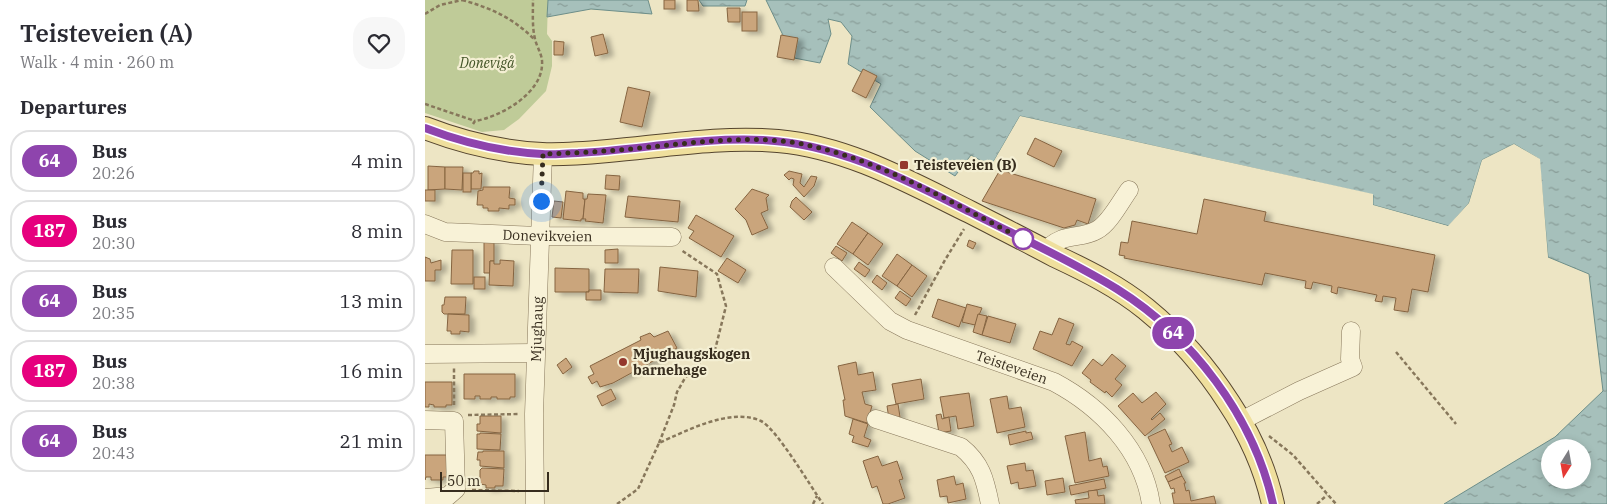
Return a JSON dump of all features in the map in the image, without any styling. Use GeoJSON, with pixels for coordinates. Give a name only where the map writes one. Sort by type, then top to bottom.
{"type":"FeatureCollection","features":[{"type":"Feature","properties":{"kind":"main road"},"geometry":{"type":"LineString","coordinates":[[425,128],[502,149],[543,154],[736,140],[761,140],[806,145],[887,171],[1083,270],[1118,290],[1144,308],[1171,331],[1202,365],[1241,421],[1263,470],[1273,504]]}},
{"type":"Feature","properties":{"kind":"street","name":"Mjughaug"},"geometry":{"type":"LineString","coordinates":[[535,498],[535,353],[543,154]]}},
{"type":"Feature","properties":{"kind":"street"},"geometry":{"type":"LineString","coordinates":[[1046,251],[1051,244],[1097,230],[1106,222],[1129,190]]}},
{"type":"Feature","properties":{"kind":"street","name":"Donevikveien"},"geometry":{"type":"LineString","coordinates":[[425,224],[445,232],[539,236],[666,237]]}},
{"type":"Feature","properties":{"kind":"street","name":"Teisteveien"},"geometry":{"type":"LineString","coordinates":[[834,267],[890,321],[907,330],[1054,382],[1076,394],[1100,413],[1123,439],[1140,466],[1149,489],[1151,504]]}},
{"type":"Feature","properties":{"kind":"street"},"geometry":{"type":"LineString","coordinates":[[1241,421],[1299,391],[1353,367],[1349,358],[1351,331]]}},
{"type":"Feature","properties":{"kind":"street"},"geometry":{"type":"LineString","coordinates":[[425,354],[535,353]]}},
{"type":"Feature","properties":{"kind":"street"},"geometry":{"type":"LineString","coordinates":[[876,419],[961,447],[970,454],[981,469],[990,504]]}},
{"type":"Feature","properties":{"kind":"street"},"geometry":{"type":"LineString","coordinates":[[425,420],[454,420],[456,489],[447,496],[425,498]]}},
{"type":"Feature","properties":{"kind":"path"},"geometry":{"type":"LineString","coordinates":[[425,14],[440,5],[462,0],[499,13],[521,25],[535,39],[543,62],[542,72],[535,84],[519,102],[488,119],[475,121],[425,104]]}},
{"type":"Feature","properties":{"kind":"path"},"geometry":{"type":"LineString","coordinates":[[533,0],[535,39]]}},
{"type":"Feature","properties":{"kind":"path"},"geometry":{"type":"LineString","coordinates":[[470,130],[475,121]]}},
{"type":"Feature","properties":{"kind":"path"},"geometry":{"type":"LineString","coordinates":[[957,224],[972,233]]}},
{"type":"Feature","properties":{"kind":"path"},"geometry":{"type":"LineString","coordinates":[[907,330],[964,229]]}},
{"type":"Feature","properties":{"kind":"path"},"geometry":{"type":"LineString","coordinates":[[617,504],[638,490],[659,443],[677,392],[685,378],[705,356],[715,350],[726,306],[717,274],[666,237]]}},
{"type":"Feature","properties":{"kind":"path"},"geometry":{"type":"LineString","coordinates":[[1396,352],[1456,424]]}},
{"type":"Feature","properties":{"kind":"path"},"geometry":{"type":"LineString","coordinates":[[455,354],[454,420],[471,414],[534,414]]}},
{"type":"Feature","properties":{"kind":"path"},"geometry":{"type":"LineString","coordinates":[[659,443],[707,422],[742,417],[762,421],[774,432],[823,504]]}},
{"type":"Feature","properties":{"kind":"path"},"geometry":{"type":"LineString","coordinates":[[1264,434],[1285,447],[1337,504]]}},
{"type":"Feature","properties":{"kind":"path"},"geometry":{"type":"LineString","coordinates":[[456,489],[535,498]]}},
{"type":"Feature","properties":{"kind":"path"},"geometry":{"type":"LineString","coordinates":[[1317,504],[1327,494]]}},
{"type":"Feature","properties":{"kind":"path"},"geometry":{"type":"LineString","coordinates":[[813,504],[817,496]]}},
{"type":"Feature","properties":{"kind":"green space","name":"Donevigå"},"geometry":{"type":"Polygon","coordinates":[[[425,0],[548,0],[547,34],[552,41],[552,66],[546,91],[519,119],[504,130],[482,132],[425,113],[425,0]]]}},
{"type":"Feature","properties":{"kind":"water"},"geometry":{"type":"Polygon","coordinates":[[[548,0],[648,0],[652,14],[591,9],[547,17],[548,0]]]}},
{"type":"Feature","properties":{"kind":"water"},"geometry":{"type":"Polygon","coordinates":[[[699,0],[747,0],[745,6],[703,6],[699,0]]]}},
{"type":"Feature","properties":{"kind":"water"},"geometry":{"type":"Polygon","coordinates":[[[766,0],[1607,0],[1607,504],[1444,504],[1541,445],[1541,489],[1591,489],[1591,439],[1552,439],[1603,391],[1589,274],[1548,257],[1539,159],[1514,144],[1482,160],[1469,203],[1449,226],[1373,205],[1373,195],[1020,116],[991,166],[971,155],[955,176],[915,151],[870,107],[881,84],[848,64],[852,36],[841,22],[828,19],[831,34],[820,63],[794,58],[766,0]]]}},
{"type":"Feature","properties":{"kind":"pier"},"geometry":{"type":"Polygon","coordinates":[[[1020,116],[1373,194],[1373,205],[1448,226],[1469,203],[1482,160],[1514,144],[1540,159],[1548,257],[1545,257],[1537,160],[1514,147],[1484,162],[1471,204],[1448,229],[1372,208],[1371,196],[1021,119],[993,167],[991,166],[1020,116]]]}},
{"type":"Feature","properties":{"kind":"building"},"geometry":{"type":"Polygon","coordinates":[[[664,0],[675,0],[675,9],[664,9],[664,0]]]}},
{"type":"Feature","properties":{"kind":"building"},"geometry":{"type":"Polygon","coordinates":[[[687,0],[698,0],[699,11],[687,11],[687,0]]]}},
{"type":"Feature","properties":{"kind":"building"},"geometry":{"type":"Polygon","coordinates":[[[727,8],[740,8],[740,22],[728,22],[727,8]]]}},
{"type":"Feature","properties":{"kind":"building"},"geometry":{"type":"Polygon","coordinates":[[[742,12],[757,12],[757,31],[742,31],[742,12]]]}},
{"type":"Feature","properties":{"kind":"building"},"geometry":{"type":"Polygon","coordinates":[[[603,34],[608,53],[595,56],[591,37],[603,34]]]}},
{"type":"Feature","properties":{"kind":"building"},"geometry":{"type":"Polygon","coordinates":[[[781,35],[798,38],[794,60],[777,57],[781,35]]]}},
{"type":"Feature","properties":{"kind":"building"},"geometry":{"type":"Polygon","coordinates":[[[554,41],[564,42],[563,55],[554,55],[554,41]]]}},
{"type":"Feature","properties":{"kind":"building"},"geometry":{"type":"Polygon","coordinates":[[[863,69],[877,76],[866,98],[852,91],[863,69]]]}},
{"type":"Feature","properties":{"kind":"building"},"geometry":{"type":"Polygon","coordinates":[[[628,87],[650,92],[642,127],[620,122],[628,87]]]}},
{"type":"Feature","properties":{"kind":"building"},"geometry":{"type":"Polygon","coordinates":[[[1035,138],[1062,151],[1054,167],[1027,154],[1035,138]]]}},
{"type":"Feature","properties":{"kind":"building"},"geometry":{"type":"Polygon","coordinates":[[[428,166],[445,167],[445,189],[428,190],[428,166]]]}},
{"type":"Feature","properties":{"kind":"building"},"geometry":{"type":"Polygon","coordinates":[[[445,167],[463,167],[462,190],[445,189],[445,167]]]}},
{"type":"Feature","properties":{"kind":"building"},"geometry":{"type":"Polygon","coordinates":[[[1000,170],[1096,199],[1088,224],[1077,220],[1075,225],[1064,228],[982,201],[1000,170]]]}},
{"type":"Feature","properties":{"kind":"building"},"geometry":{"type":"Polygon","coordinates":[[[479,171],[479,174],[482,173],[481,189],[471,189],[471,173],[479,171]]]}},
{"type":"Feature","properties":{"kind":"building"},"geometry":{"type":"Polygon","coordinates":[[[789,171],[802,174],[800,183],[804,187],[811,176],[817,177],[814,186],[804,197],[793,185],[794,179],[791,178],[789,180],[784,175],[789,171]]]}},
{"type":"Feature","properties":{"kind":"building"},"geometry":{"type":"Polygon","coordinates":[[[463,173],[471,173],[471,192],[463,192],[463,173]]]}},
{"type":"Feature","properties":{"kind":"building"},"geometry":{"type":"Polygon","coordinates":[[[606,175],[620,176],[619,190],[605,189],[606,175]]]}},
{"type":"Feature","properties":{"kind":"building"},"geometry":{"type":"Polygon","coordinates":[[[483,187],[510,187],[509,198],[515,199],[515,205],[509,205],[509,209],[499,208],[499,211],[488,211],[488,208],[483,208],[483,205],[477,205],[478,191],[483,190],[483,187]]]}},
{"type":"Feature","properties":{"kind":"building"},"geometry":{"type":"Polygon","coordinates":[[[752,189],[769,195],[766,198],[768,210],[761,213],[768,228],[752,235],[746,220],[735,209],[752,189]]]}},
{"type":"Feature","properties":{"kind":"building"},"geometry":{"type":"Polygon","coordinates":[[[425,190],[435,190],[435,201],[425,201],[425,190]]]}},
{"type":"Feature","properties":{"kind":"building"},"geometry":{"type":"Polygon","coordinates":[[[566,191],[583,193],[583,199],[585,199],[583,219],[581,221],[563,219],[566,191]]]}},
{"type":"Feature","properties":{"kind":"building"},"geometry":{"type":"Polygon","coordinates":[[[588,194],[606,195],[603,223],[585,221],[586,219],[583,219],[585,199],[587,199],[588,194]]]}},
{"type":"Feature","properties":{"kind":"building"},"geometry":{"type":"Polygon","coordinates":[[[628,196],[680,201],[678,222],[625,217],[628,196]]]}},
{"type":"Feature","properties":{"kind":"building"},"geometry":{"type":"Polygon","coordinates":[[[796,197],[812,212],[804,220],[790,207],[796,197]]]}},
{"type":"Feature","properties":{"kind":"building"},"geometry":{"type":"Polygon","coordinates":[[[1204,199],[1266,212],[1264,221],[1435,255],[1428,292],[1412,289],[1408,312],[1394,310],[1396,298],[1383,296],[1382,302],[1375,301],[1377,295],[1338,287],[1337,294],[1331,292],[1332,286],[1313,282],[1311,289],[1305,288],[1306,281],[1265,273],[1262,285],[1124,258],[1125,256],[1119,255],[1121,242],[1128,243],[1132,221],[1197,234],[1204,199]]]}},
{"type":"Feature","properties":{"kind":"building"},"geometry":{"type":"Polygon","coordinates":[[[554,201],[563,202],[561,218],[552,217],[554,201]]]}},
{"type":"Feature","properties":{"kind":"building"},"geometry":{"type":"Polygon","coordinates":[[[696,215],[734,236],[721,257],[689,238],[694,231],[688,228],[696,215]]]}},
{"type":"Feature","properties":{"kind":"building"},"geometry":{"type":"Polygon","coordinates":[[[852,222],[868,233],[853,254],[837,244],[852,222]]]}},
{"type":"Feature","properties":{"kind":"building"},"geometry":{"type":"Polygon","coordinates":[[[868,233],[883,244],[868,265],[853,254],[868,233]]]}},
{"type":"Feature","properties":{"kind":"building"},"geometry":{"type":"Polygon","coordinates":[[[969,240],[976,243],[973,249],[967,246],[969,240]]]}},
{"type":"Feature","properties":{"kind":"building"},"geometry":{"type":"Polygon","coordinates":[[[484,241],[494,241],[494,261],[490,261],[490,273],[484,273],[484,241]]]}},
{"type":"Feature","properties":{"kind":"building"},"geometry":{"type":"Polygon","coordinates":[[[836,246],[847,253],[842,261],[831,253],[836,246]]]}},
{"type":"Feature","properties":{"kind":"building"},"geometry":{"type":"Polygon","coordinates":[[[618,249],[618,263],[605,263],[605,250],[618,249]]]}},
{"type":"Feature","properties":{"kind":"building"},"geometry":{"type":"Polygon","coordinates":[[[452,250],[473,250],[473,284],[451,284],[452,250]]]}},
{"type":"Feature","properties":{"kind":"building"},"geometry":{"type":"Polygon","coordinates":[[[897,254],[912,265],[897,286],[882,276],[897,254]]]}},
{"type":"Feature","properties":{"kind":"building"},"geometry":{"type":"Polygon","coordinates":[[[425,257],[430,259],[431,263],[441,260],[441,270],[435,270],[435,281],[425,281],[425,257]]]}},
{"type":"Feature","properties":{"kind":"building"},"geometry":{"type":"Polygon","coordinates":[[[727,258],[746,270],[738,283],[718,271],[727,258]]]}},
{"type":"Feature","properties":{"kind":"building"},"geometry":{"type":"Polygon","coordinates":[[[500,260],[514,261],[513,286],[489,285],[490,261],[494,261],[494,264],[500,264],[500,260]]]}},
{"type":"Feature","properties":{"kind":"building"},"geometry":{"type":"Polygon","coordinates":[[[859,262],[870,270],[865,277],[854,269],[859,262]]]}},
{"type":"Feature","properties":{"kind":"building"},"geometry":{"type":"Polygon","coordinates":[[[912,265],[927,276],[912,297],[897,286],[912,265]]]}},
{"type":"Feature","properties":{"kind":"building"},"geometry":{"type":"Polygon","coordinates":[[[660,267],[698,271],[696,297],[658,291],[660,267]]]}},
{"type":"Feature","properties":{"kind":"building"},"geometry":{"type":"Polygon","coordinates":[[[555,268],[589,269],[589,292],[555,292],[555,268]]]}},
{"type":"Feature","properties":{"kind":"building"},"geometry":{"type":"Polygon","coordinates":[[[605,269],[639,269],[638,293],[604,292],[605,269]]]}},
{"type":"Feature","properties":{"kind":"building"},"geometry":{"type":"Polygon","coordinates":[[[877,275],[887,283],[882,290],[872,282],[877,275]]]}},
{"type":"Feature","properties":{"kind":"building"},"geometry":{"type":"Polygon","coordinates":[[[474,277],[485,277],[485,289],[474,289],[474,277]]]}},
{"type":"Feature","properties":{"kind":"building"},"geometry":{"type":"Polygon","coordinates":[[[589,290],[601,290],[601,300],[586,300],[586,292],[589,292],[589,290]]]}},
{"type":"Feature","properties":{"kind":"building"},"geometry":{"type":"Polygon","coordinates":[[[900,291],[911,299],[906,306],[895,298],[900,291]]]}},
{"type":"Feature","properties":{"kind":"building"},"geometry":{"type":"Polygon","coordinates":[[[445,297],[466,297],[465,314],[444,314],[442,312],[442,305],[444,305],[445,297]]]}},
{"type":"Feature","properties":{"kind":"building"},"geometry":{"type":"Polygon","coordinates":[[[938,299],[966,308],[959,327],[932,317],[938,299]]]}},
{"type":"Feature","properties":{"kind":"building"},"geometry":{"type":"Polygon","coordinates":[[[967,304],[982,308],[975,325],[962,322],[967,304]]]}},
{"type":"Feature","properties":{"kind":"building"},"geometry":{"type":"Polygon","coordinates":[[[448,314],[469,315],[469,332],[460,331],[460,334],[451,334],[451,331],[447,331],[448,314]]]}},
{"type":"Feature","properties":{"kind":"building"},"geometry":{"type":"Polygon","coordinates":[[[978,314],[987,316],[982,335],[973,332],[978,314]]]}},
{"type":"Feature","properties":{"kind":"building"},"geometry":{"type":"Polygon","coordinates":[[[988,316],[1016,324],[1010,343],[982,335],[988,316]]]}},
{"type":"Feature","properties":{"kind":"building"},"geometry":{"type":"Polygon","coordinates":[[[1059,318],[1074,324],[1066,344],[1070,345],[1072,341],[1083,347],[1072,366],[1033,349],[1040,331],[1052,335],[1059,318]]]}},
{"type":"Feature","properties":{"kind":"building"},"geometry":{"type":"Polygon","coordinates":[[[668,331],[677,348],[613,383],[600,387],[597,381],[592,384],[588,377],[594,374],[590,366],[641,340],[640,337],[650,333],[654,337],[668,331]]]}},
{"type":"Feature","properties":{"kind":"building"},"geometry":{"type":"Polygon","coordinates":[[[1112,354],[1126,366],[1115,379],[1122,385],[1112,397],[1106,391],[1105,393],[1090,382],[1091,380],[1082,373],[1093,359],[1102,366],[1112,354]]]}},
{"type":"Feature","properties":{"kind":"building"},"geometry":{"type":"Polygon","coordinates":[[[566,358],[572,367],[563,374],[557,365],[566,358]]]}},
{"type":"Feature","properties":{"kind":"building"},"geometry":{"type":"Polygon","coordinates":[[[856,362],[858,375],[873,372],[876,390],[862,392],[865,404],[872,406],[867,423],[845,416],[843,400],[845,400],[838,366],[856,362]]]}},
{"type":"Feature","properties":{"kind":"building"},"geometry":{"type":"Polygon","coordinates":[[[464,374],[515,374],[515,397],[510,397],[510,399],[491,397],[491,399],[480,399],[480,396],[475,396],[475,399],[464,399],[464,374]]]}},
{"type":"Feature","properties":{"kind":"building"},"geometry":{"type":"Polygon","coordinates":[[[921,379],[924,399],[896,404],[892,384],[921,379]]]}},
{"type":"Feature","properties":{"kind":"building"},"geometry":{"type":"Polygon","coordinates":[[[425,382],[452,382],[452,405],[434,407],[434,405],[429,404],[429,407],[425,407],[425,382]]]}},
{"type":"Feature","properties":{"kind":"building"},"geometry":{"type":"Polygon","coordinates":[[[611,389],[616,399],[602,406],[597,396],[611,389]]]}},
{"type":"Feature","properties":{"kind":"building"},"geometry":{"type":"Polygon","coordinates":[[[1156,392],[1166,404],[1151,419],[1160,413],[1165,419],[1145,436],[1118,406],[1133,393],[1142,403],[1156,392]]]}},
{"type":"Feature","properties":{"kind":"building"},"geometry":{"type":"Polygon","coordinates":[[[969,393],[974,426],[958,429],[956,416],[944,418],[940,397],[969,393]]]}},
{"type":"Feature","properties":{"kind":"building"},"geometry":{"type":"Polygon","coordinates":[[[1007,396],[1009,409],[1021,407],[1025,427],[997,433],[990,399],[1007,396]]]}},
{"type":"Feature","properties":{"kind":"building"},"geometry":{"type":"Polygon","coordinates":[[[898,404],[900,417],[889,419],[887,406],[898,404]]]}},
{"type":"Feature","properties":{"kind":"building"},"geometry":{"type":"Polygon","coordinates":[[[941,414],[942,419],[949,417],[951,431],[939,433],[936,415],[941,414]]]}},
{"type":"Feature","properties":{"kind":"building"},"geometry":{"type":"Polygon","coordinates":[[[480,416],[501,416],[501,433],[477,431],[477,424],[480,424],[480,416]]]}},
{"type":"Feature","properties":{"kind":"building"},"geometry":{"type":"Polygon","coordinates":[[[853,419],[868,424],[864,437],[871,440],[868,447],[852,442],[854,436],[849,434],[853,419]]]}},
{"type":"Feature","properties":{"kind":"building"},"geometry":{"type":"Polygon","coordinates":[[[1165,429],[1172,444],[1169,445],[1172,452],[1182,447],[1189,462],[1165,473],[1148,437],[1165,429]]]}},
{"type":"Feature","properties":{"kind":"building"},"geometry":{"type":"Polygon","coordinates":[[[1026,431],[1026,433],[1031,432],[1033,439],[1010,445],[1008,435],[1026,431]]]}},
{"type":"Feature","properties":{"kind":"building"},"geometry":{"type":"Polygon","coordinates":[[[1085,432],[1089,461],[1101,458],[1103,467],[1107,466],[1109,476],[1075,483],[1065,436],[1085,432]]]}},
{"type":"Feature","properties":{"kind":"building"},"geometry":{"type":"Polygon","coordinates":[[[477,434],[501,434],[500,450],[477,449],[477,434]]]}},
{"type":"Feature","properties":{"kind":"building"},"geometry":{"type":"Polygon","coordinates":[[[504,451],[504,468],[480,466],[480,460],[477,460],[478,452],[504,451]]]}},
{"type":"Feature","properties":{"kind":"building"},"geometry":{"type":"Polygon","coordinates":[[[425,455],[450,455],[449,477],[443,477],[443,480],[431,480],[431,477],[426,477],[425,480],[425,455]]]}},
{"type":"Feature","properties":{"kind":"building"},"geometry":{"type":"Polygon","coordinates":[[[878,456],[882,466],[897,461],[903,479],[899,480],[905,498],[883,504],[877,486],[872,488],[863,461],[878,456]]]}},
{"type":"Feature","properties":{"kind":"building"},"geometry":{"type":"Polygon","coordinates":[[[1025,463],[1026,471],[1033,470],[1036,486],[1019,489],[1018,482],[1011,484],[1007,466],[1025,463]]]}},
{"type":"Feature","properties":{"kind":"building"},"geometry":{"type":"Polygon","coordinates":[[[482,468],[504,469],[503,486],[486,488],[486,485],[480,484],[480,470],[482,468]]]}},
{"type":"Feature","properties":{"kind":"building"},"geometry":{"type":"Polygon","coordinates":[[[1179,469],[1182,476],[1168,482],[1165,476],[1179,469]]]}},
{"type":"Feature","properties":{"kind":"building"},"geometry":{"type":"Polygon","coordinates":[[[954,476],[956,485],[963,483],[966,499],[948,503],[947,496],[940,497],[937,480],[954,476]]]}},
{"type":"Feature","properties":{"kind":"building"},"geometry":{"type":"Polygon","coordinates":[[[1182,476],[1186,483],[1184,483],[1186,491],[1189,490],[1191,501],[1214,496],[1216,504],[1174,504],[1172,493],[1175,493],[1174,488],[1171,489],[1168,482],[1182,476]]]}},
{"type":"Feature","properties":{"kind":"building"},"geometry":{"type":"Polygon","coordinates":[[[1063,478],[1065,492],[1047,495],[1045,481],[1063,478]]]}},
{"type":"Feature","properties":{"kind":"building"},"geometry":{"type":"Polygon","coordinates":[[[1104,479],[1106,488],[1071,495],[1069,486],[1104,479]]]}},
{"type":"Feature","properties":{"kind":"building"},"geometry":{"type":"Polygon","coordinates":[[[1097,490],[1098,496],[1104,495],[1105,504],[1076,504],[1075,500],[1089,498],[1088,491],[1097,490]]]}},
{"type":"Feature","properties":{"kind":"bus line","name":"64"},"geometry":{"type":"LineString","coordinates":[[425,128],[502,149],[543,154],[736,140],[761,140],[806,145],[830,151],[887,171],[1083,270],[1118,290],[1144,308],[1171,331],[1219,387],[1241,421],[1263,470],[1273,504]]}},
{"type":"Feature","properties":{"kind":"place","name":"Teisteveien (B)"},"geometry":{"type":"Point","coordinates":[904,165]}},
{"type":"Feature","properties":{"kind":"place","name":"Mjughaugskogen barnehage"},"geometry":{"type":"Point","coordinates":[623,362]}},
{"type":"Feature","properties":{"kind":"route"},"geometry":{"type":"LineString","coordinates":[[541,201],[543,154],[736,140],[761,140],[806,145],[830,151],[887,171],[927,191],[1029,242],[1023,239]]}}]}
